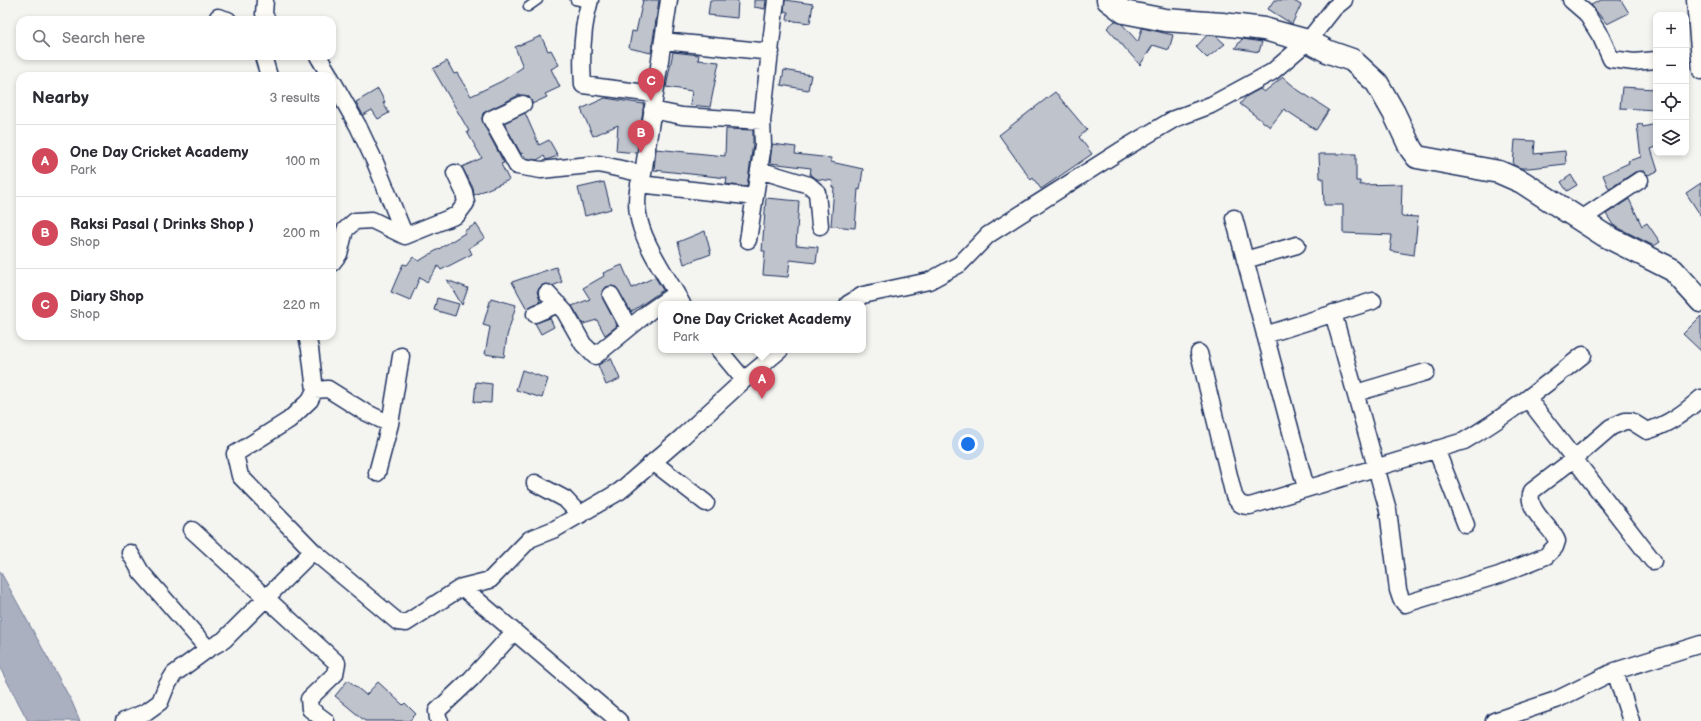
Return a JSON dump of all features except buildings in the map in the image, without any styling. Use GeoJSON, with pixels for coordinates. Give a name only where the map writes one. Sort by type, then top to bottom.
{"type":"FeatureCollection","features":[{"type":"Feature","properties":{"kind":"main road"},"geometry":{"type":"LineString","coordinates":[[1108,0],[1124,12],[1165,20],[1264,29],[1308,41],[1330,52],[1352,60],[1376,83],[1394,113],[1411,149],[1417,157],[1499,172],[1522,182],[1610,238],[1673,270],[1701,301]]}},
{"type":"Feature","properties":{"kind":"street"},"geometry":{"type":"LineString","coordinates":[[265,0],[265,16]]}},
{"type":"Feature","properties":{"kind":"street"},"geometry":{"type":"LineString","coordinates":[[669,0],[636,205],[640,227],[679,298]]}},
{"type":"Feature","properties":{"kind":"street"},"geometry":{"type":"LineString","coordinates":[[748,240],[763,145],[762,121],[776,0]]}},
{"type":"Feature","properties":{"kind":"street"},"geometry":{"type":"LineString","coordinates":[[853,301],[863,295],[929,281],[960,264],[988,235],[1120,151],[1174,119],[1212,105],[1272,72],[1308,41],[1334,8],[1344,0]]}},
{"type":"Feature","properties":{"kind":"street"},"geometry":{"type":"LineString","coordinates":[[1571,0],[1586,13],[1601,37],[1611,59],[1634,62],[1653,60]]}},
{"type":"Feature","properties":{"kind":"street"},"geometry":{"type":"LineString","coordinates":[[1689,67],[1701,72],[1700,37],[1695,0]]}},
{"type":"Feature","properties":{"kind":"street"},"geometry":{"type":"LineString","coordinates":[[585,1],[582,68],[583,85],[653,102],[682,116],[762,121]]}},
{"type":"Feature","properties":{"kind":"street"},"geometry":{"type":"LineString","coordinates":[[663,41],[771,52]]}},
{"type":"Feature","properties":{"kind":"street"},"geometry":{"type":"LineString","coordinates":[[263,60],[268,72]]}},
{"type":"Feature","properties":{"kind":"street"},"geometry":{"type":"LineString","coordinates":[[320,60],[328,72]]}},
{"type":"Feature","properties":{"kind":"street"},"geometry":{"type":"LineString","coordinates":[[336,87],[358,126],[375,162],[405,236]]}},
{"type":"Feature","properties":{"kind":"street"},"geometry":{"type":"LineString","coordinates":[[523,104],[491,119],[517,166],[541,170],[599,164],[641,179],[755,197]]}},
{"type":"Feature","properties":{"kind":"street"},"geometry":{"type":"LineString","coordinates":[[759,170],[809,185],[817,192],[820,226]]}},
{"type":"Feature","properties":{"kind":"street"},"geometry":{"type":"LineString","coordinates":[[336,258],[339,254],[345,230],[355,221],[372,220],[405,236],[457,215],[466,203],[464,192],[455,173]]}},
{"type":"Feature","properties":{"kind":"street"},"geometry":{"type":"LineString","coordinates":[[1580,220],[1640,180]]}},
{"type":"Feature","properties":{"kind":"street"},"geometry":{"type":"LineString","coordinates":[[1234,218],[1306,488]]}},
{"type":"Feature","properties":{"kind":"street"},"geometry":{"type":"LineString","coordinates":[[1245,260],[1297,245]]}},
{"type":"Feature","properties":{"kind":"street"},"geometry":{"type":"LineString","coordinates":[[611,295],[629,328]]}},
{"type":"Feature","properties":{"kind":"street"},"geometry":{"type":"LineString","coordinates":[[536,314],[552,299],[566,312],[583,344],[595,356],[629,328],[658,311]]}},
{"type":"Feature","properties":{"kind":"street"},"geometry":{"type":"LineString","coordinates":[[1265,335],[1373,301]]}},
{"type":"Feature","properties":{"kind":"street"},"geometry":{"type":"LineString","coordinates":[[1333,313],[1388,510],[1398,590],[1401,599],[1405,604],[1500,574],[1546,556],[1555,547],[1556,538],[1542,522],[1531,500],[1530,494],[1532,491],[1611,427],[1625,421],[1631,421],[1647,431],[1657,428],[1684,412],[1701,398]]}},
{"type":"Feature","properties":{"kind":"street"},"geometry":{"type":"LineString","coordinates":[[308,340],[315,390],[310,400],[289,420],[235,454],[240,476],[313,551],[398,622],[406,623],[462,587],[490,580],[530,539],[554,529],[620,491],[776,353]]}},
{"type":"Feature","properties":{"kind":"street"},"geometry":{"type":"LineString","coordinates":[[722,353],[744,380]]}},
{"type":"Feature","properties":{"kind":"street"},"geometry":{"type":"LineString","coordinates":[[1199,354],[1234,496],[1242,506],[1250,506],[1464,441],[1483,430],[1528,399],[1583,355]]}},
{"type":"Feature","properties":{"kind":"street"},"geometry":{"type":"LineString","coordinates":[[378,473],[390,424],[401,356]]}},
{"type":"Feature","properties":{"kind":"street"},"geometry":{"type":"LineString","coordinates":[[1356,393],[1426,372]]}},
{"type":"Feature","properties":{"kind":"street"},"geometry":{"type":"LineString","coordinates":[[315,390],[328,389],[363,411],[390,424]]}},
{"type":"Feature","properties":{"kind":"street"},"geometry":{"type":"LineString","coordinates":[[1528,399],[1653,561]]}},
{"type":"Feature","properties":{"kind":"street"},"geometry":{"type":"LineString","coordinates":[[1436,449],[1466,524]]}},
{"type":"Feature","properties":{"kind":"street"},"geometry":{"type":"LineString","coordinates":[[653,462],[706,503]]}},
{"type":"Feature","properties":{"kind":"street"},"geometry":{"type":"LineString","coordinates":[[535,484],[565,499],[580,515]]}},
{"type":"Feature","properties":{"kind":"street"},"geometry":{"type":"LineString","coordinates":[[192,530],[337,663],[335,674],[309,699],[310,709],[326,721]]}},
{"type":"Feature","properties":{"kind":"street"},"geometry":{"type":"LineString","coordinates":[[124,721],[146,712],[160,702],[166,687],[174,674],[208,649],[224,640],[265,597],[313,551]]}},
{"type":"Feature","properties":{"kind":"street"},"geometry":{"type":"LineString","coordinates":[[130,553],[141,572],[208,649]]}},
{"type":"Feature","properties":{"kind":"street"},"geometry":{"type":"LineString","coordinates":[[462,587],[619,721]]}},
{"type":"Feature","properties":{"kind":"street"},"geometry":{"type":"LineString","coordinates":[[440,721],[438,719],[437,711],[471,678],[514,632]]}},
{"type":"Feature","properties":{"kind":"street"},"geometry":{"type":"LineString","coordinates":[[1494,721],[1556,700],[1615,671],[1701,644]]}},
{"type":"Feature","properties":{"kind":"street"},"geometry":{"type":"LineString","coordinates":[[1615,671],[1631,721]]}},
{"type":"Feature","properties":{"kind":"lane"},"geometry":{"type":"LineString","coordinates":[[528,7],[538,0]]}},
{"type":"Feature","properties":{"kind":"water"},"geometry":{"type":"Polygon","coordinates":[[[0,571],[72,702],[80,721],[28,721],[0,668],[0,571]]]}},
{"type":"Feature","properties":{"kind":"place","name":"Diary Shop"},"geometry":{"type":"Point","coordinates":[651,101]}},
{"type":"Feature","properties":{"kind":"place","name":"Raksi Pasal ( Drinks Shop )"},"geometry":{"type":"Point","coordinates":[641,153]}},
{"type":"Feature","properties":{"kind":"place","name":"One Day Cricket Academy"},"geometry":{"type":"Point","coordinates":[762,399]}}]}
